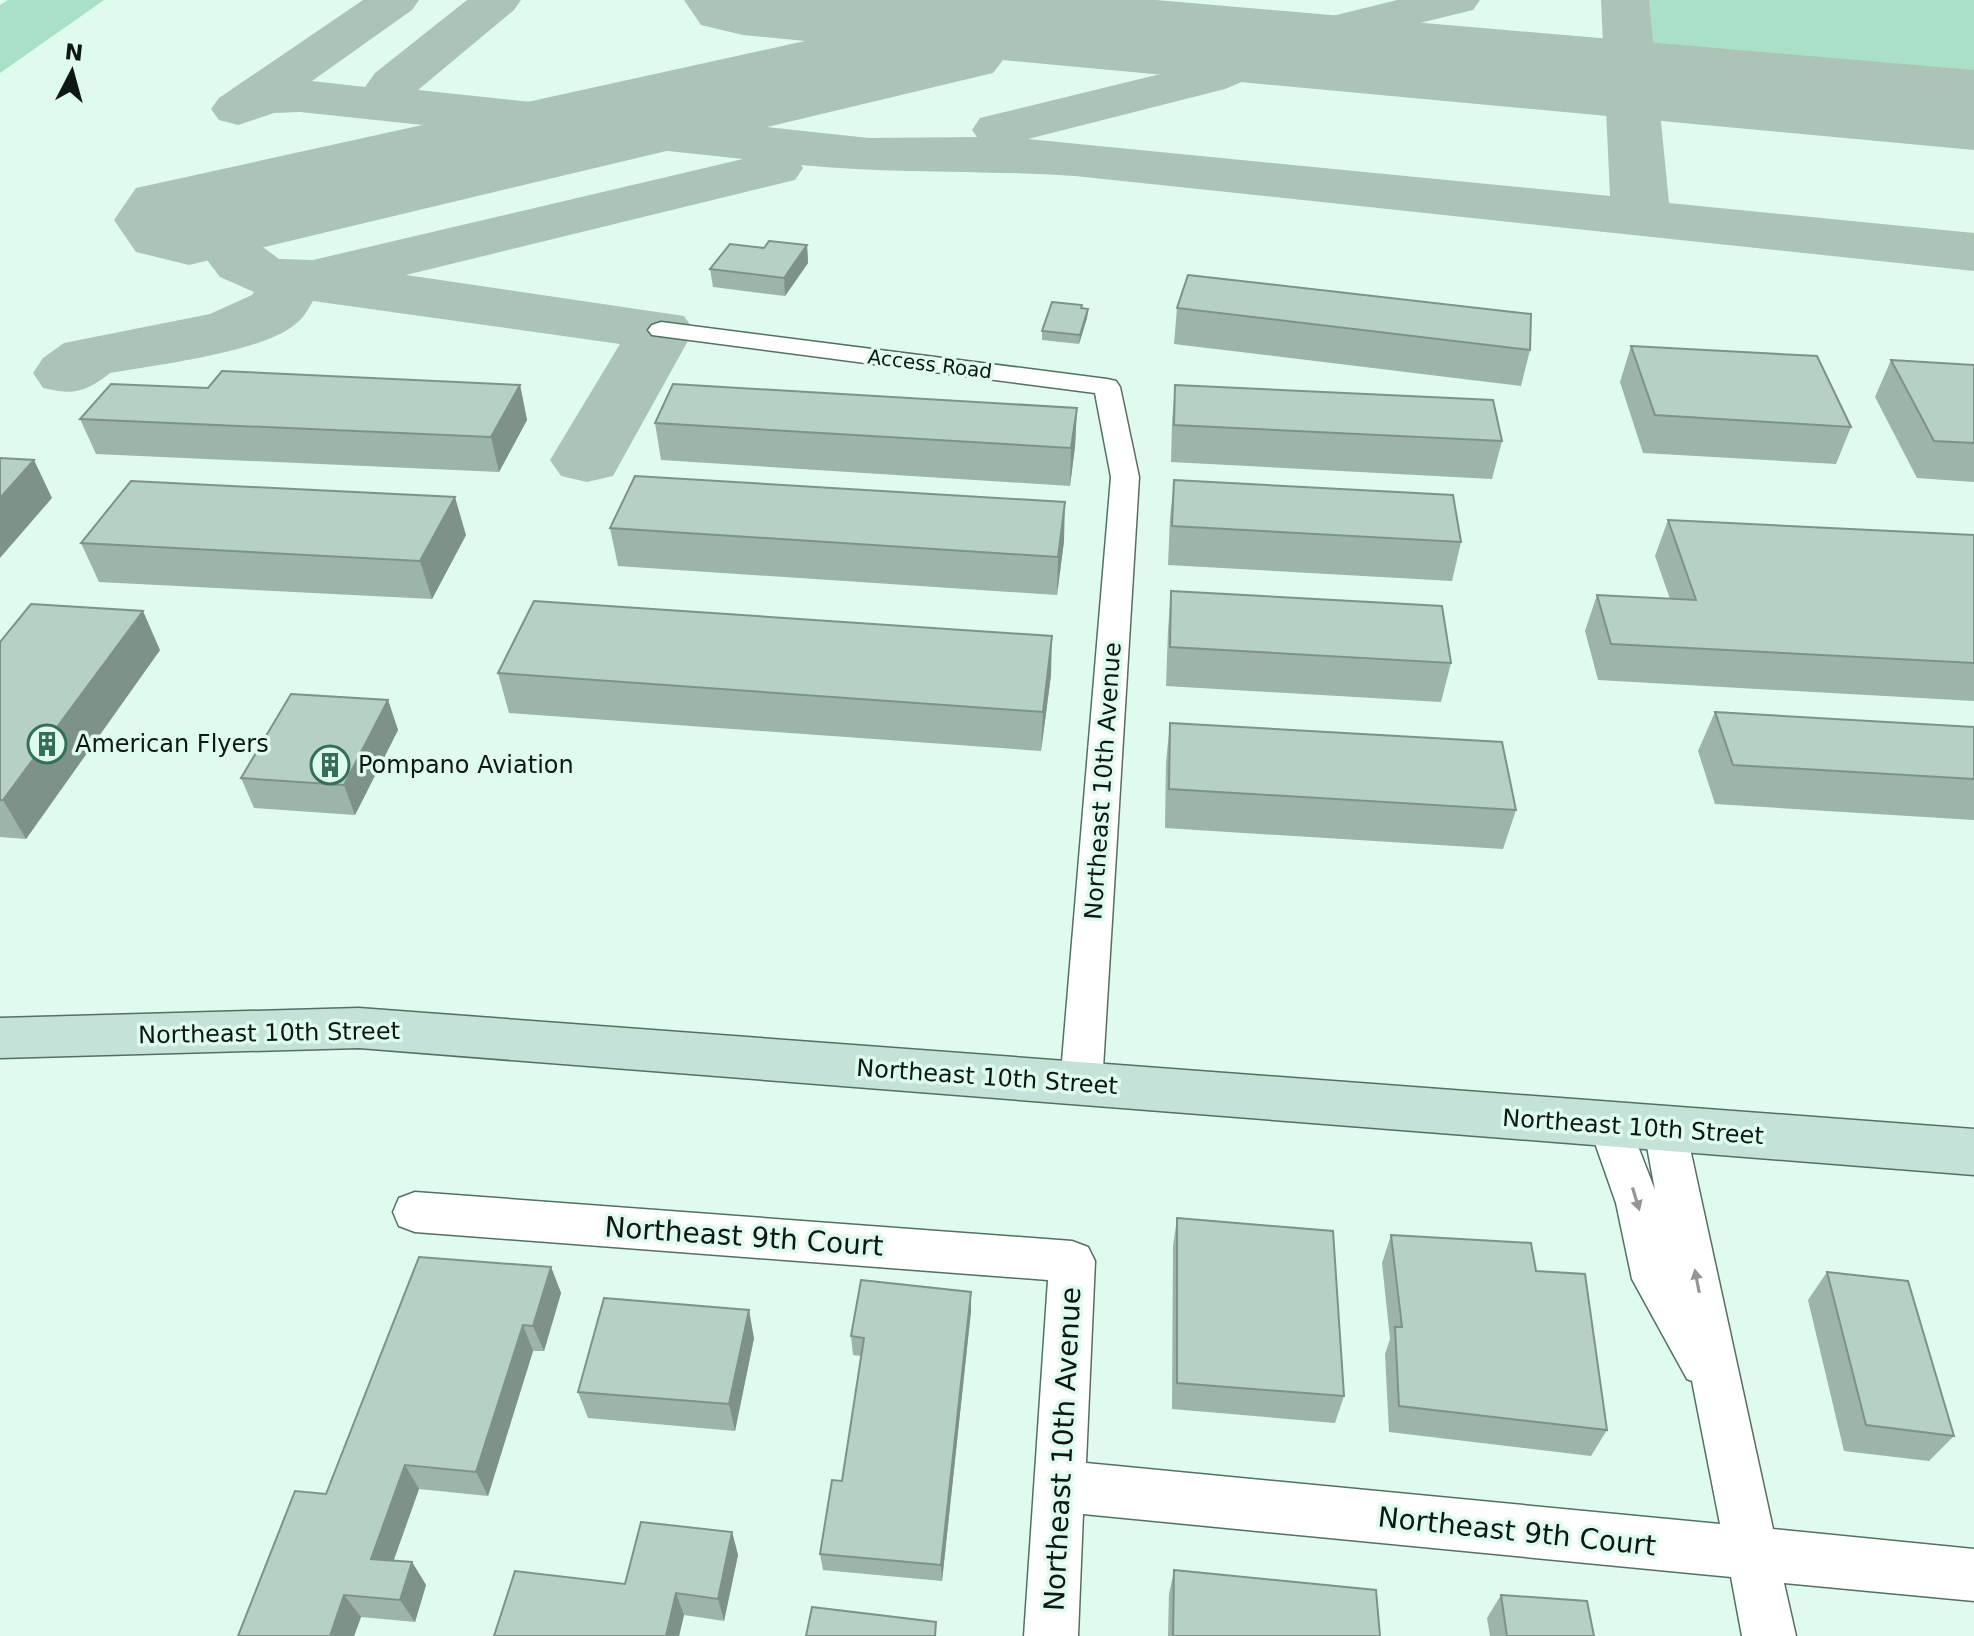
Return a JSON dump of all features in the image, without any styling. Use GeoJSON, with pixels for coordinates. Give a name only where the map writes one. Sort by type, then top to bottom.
{"type":"FeatureCollection","features":[{"type":"Feature","properties":{"kind":"street","name":"Access Road"},"geometry":{"type":"LineString","coordinates":[[661,330],[1107,387],[1125,477]]}},
{"type":"Feature","properties":{"kind":"street","name":"Northeast 10th Avenue"},"geometry":{"type":"LineString","coordinates":[[1081,1085],[1125,477]]}},
{"type":"Feature","properties":{"kind":"street","name":"Northeast 10th Street"},"geometry":{"type":"LineString","coordinates":[[0,1038],[359,1028],[1974,1152]]}},
{"type":"Feature","properties":{"kind":"street"},"geometry":{"type":"LineString","coordinates":[[1610,1126],[1638,1203],[1655,1279],[1717,1385]]}},
{"type":"Feature","properties":{"kind":"street"},"geometry":{"type":"LineString","coordinates":[[1665,1130],[1769,1636]]}},
{"type":"Feature","properties":{"kind":"street","name":"Northeast 9th Court"},"geometry":{"type":"LineString","coordinates":[[415,1212],[1072,1261]]}},
{"type":"Feature","properties":{"kind":"street","name":"Northeast 10th Avenue"},"geometry":{"type":"LineString","coordinates":[[1051,1636],[1072,1261]]}},
{"type":"Feature","properties":{"kind":"street","name":"Northeast 9th Court"},"geometry":{"type":"LineString","coordinates":[[1059,1486],[1974,1575]]}},
{"type":"Feature","properties":{"kind":"green space"},"geometry":{"type":"Polygon","coordinates":[[[8,0],[104,0],[0,73],[0,5],[8,0]]]}},
{"type":"Feature","properties":{"kind":"green space"},"geometry":{"type":"Polygon","coordinates":[[[1645,0],[1974,0],[1974,91],[1673,63],[1651,51],[1645,0]]]}},
{"type":"Feature","properties":{"kind":"building"},"geometry":{"type":"Polygon","coordinates":[[[769,241],[807,245],[784,278],[710,269],[730,244],[764,248],[769,241]]]}},
{"type":"Feature","properties":{"kind":"building"},"geometry":{"type":"Polygon","coordinates":[[[1188,275],[1531,314],[1530,350],[1177,308],[1188,275]]]}},
{"type":"Feature","properties":{"kind":"building"},"geometry":{"type":"Polygon","coordinates":[[[1052,302],[1082,305],[1081,308],[1088,309],[1080,335],[1042,331],[1052,302]]]}},
{"type":"Feature","properties":{"kind":"building"},"geometry":{"type":"Polygon","coordinates":[[[1631,346],[1817,356],[1851,427],[1655,415],[1631,346]]]}},
{"type":"Feature","properties":{"kind":"building"},"geometry":{"type":"Polygon","coordinates":[[[1891,360],[1974,365],[1974,443],[1934,441],[1891,360]]]}},
{"type":"Feature","properties":{"kind":"building"},"geometry":{"type":"Polygon","coordinates":[[[222,371],[520,385],[491,437],[80,419],[111,384],[208,388],[222,371]]]}},
{"type":"Feature","properties":{"kind":"building"},"geometry":{"type":"Polygon","coordinates":[[[673,384],[1077,408],[1071,448],[655,423],[673,384]]]}},
{"type":"Feature","properties":{"kind":"building"},"geometry":{"type":"Polygon","coordinates":[[[1175,385],[1493,400],[1502,441],[1174,425],[1175,385]]]}},
{"type":"Feature","properties":{"kind":"building"},"geometry":{"type":"Polygon","coordinates":[[[0,458],[34,460],[0,498],[0,458]]]}},
{"type":"Feature","properties":{"kind":"building"},"geometry":{"type":"Polygon","coordinates":[[[635,476],[1065,502],[1058,557],[610,528],[635,476]]]}},
{"type":"Feature","properties":{"kind":"building"},"geometry":{"type":"Polygon","coordinates":[[[1174,480],[1453,495],[1461,542],[1172,526],[1174,480]]]}},
{"type":"Feature","properties":{"kind":"building"},"geometry":{"type":"Polygon","coordinates":[[[131,481],[455,497],[420,561],[81,543],[131,481]]]}},
{"type":"Feature","properties":{"kind":"building"},"geometry":{"type":"Polygon","coordinates":[[[1668,520],[1974,535],[1974,663],[1611,644],[1597,595],[1696,600],[1668,520]]]}},
{"type":"Feature","properties":{"kind":"building"},"geometry":{"type":"Polygon","coordinates":[[[1171,591],[1442,606],[1451,663],[1170,647],[1171,591]]]}},
{"type":"Feature","properties":{"kind":"building"},"geometry":{"type":"Polygon","coordinates":[[[534,601],[1052,636],[1043,712],[498,673],[534,601]]]}},
{"type":"Feature","properties":{"kind":"building"},"geometry":{"type":"Polygon","coordinates":[[[31,604],[143,611],[0,800],[0,642],[31,604]]]}},
{"type":"Feature","properties":{"kind":"building"},"geometry":{"type":"Polygon","coordinates":[[[291,694],[388,700],[344,785],[241,778],[291,694]]]}},
{"type":"Feature","properties":{"kind":"building"},"geometry":{"type":"Polygon","coordinates":[[[1715,712],[1974,727],[1974,779],[1733,765],[1715,712]]]}},
{"type":"Feature","properties":{"kind":"building"},"geometry":{"type":"Polygon","coordinates":[[[1170,723],[1502,742],[1516,810],[1169,789],[1170,723]]]}},
{"type":"Feature","properties":{"kind":"building"},"geometry":{"type":"Polygon","coordinates":[[[1177,1218],[1333,1231],[1344,1396],[1177,1383],[1177,1218]]]}},
{"type":"Feature","properties":{"kind":"building"},"geometry":{"type":"Polygon","coordinates":[[[1391,1235],[1531,1243],[1536,1271],[1585,1274],[1607,1430],[1399,1406],[1395,1327],[1402,1327],[1391,1235]]]}},
{"type":"Feature","properties":{"kind":"building"},"geometry":{"type":"Polygon","coordinates":[[[419,1257],[551,1267],[533,1326],[523,1325],[476,1472],[405,1465],[371,1559],[412,1562],[400,1600],[344,1595],[330,1636],[238,1636],[295,1491],[326,1494],[419,1257]]]}},
{"type":"Feature","properties":{"kind":"building"},"geometry":{"type":"Polygon","coordinates":[[[1827,1272],[1908,1281],[1954,1436],[1866,1425],[1827,1272]]]}},
{"type":"Feature","properties":{"kind":"building"},"geometry":{"type":"Polygon","coordinates":[[[861,1280],[971,1292],[941,1565],[820,1554],[832,1480],[842,1481],[864,1338],[851,1336],[861,1280]]]}},
{"type":"Feature","properties":{"kind":"building"},"geometry":{"type":"Polygon","coordinates":[[[604,1298],[749,1310],[729,1404],[578,1392],[604,1298]]]}},
{"type":"Feature","properties":{"kind":"building"},"geometry":{"type":"Polygon","coordinates":[[[641,1522],[732,1532],[718,1599],[676,1593],[666,1636],[494,1636],[515,1571],[625,1584],[641,1522]]]}},
{"type":"Feature","properties":{"kind":"building"},"geometry":{"type":"Polygon","coordinates":[[[1174,1570],[1376,1590],[1380,1636],[1173,1636],[1174,1570]]]}},
{"type":"Feature","properties":{"kind":"building"},"geometry":{"type":"Polygon","coordinates":[[[1501,1595],[1587,1601],[1594,1636],[1507,1636],[1501,1595]]]}},
{"type":"Feature","properties":{"kind":"building"},"geometry":{"type":"Polygon","coordinates":[[[812,1607],[936,1622],[935,1636],[806,1636],[812,1607]]]}},
{"type":"Feature","properties":{"kind":"taxiway"},"geometry":{"type":"LineString","coordinates":[[395,0],[238,109],[265,98],[300,96],[869,155],[992,154],[1075,159],[1641,218]]}},
{"type":"Feature","properties":{"kind":"taxiway"},"geometry":{"type":"LineString","coordinates":[[419,108],[396,100],[390,90],[393,84],[497,0]]}},
{"type":"Feature","properties":{"kind":"taxiway"},"geometry":{"type":"LineString","coordinates":[[999,130],[1207,78],[1309,36],[1456,0]]}},
{"type":"Feature","properties":{"kind":"taxiway"},"geometry":{"type":"LineString","coordinates":[[1625,0],[1641,218]]}},
{"type":"Feature","properties":{"kind":"taxiway"},"geometry":{"type":"LineString","coordinates":[[294,279],[313,279],[775,168]]}},
{"type":"Feature","properties":{"kind":"taxiway"},"geometry":{"type":"LineString","coordinates":[[283,199],[255,208],[239,218],[225,243],[233,255],[252,270],[274,278],[294,279]]}},
{"type":"Feature","properties":{"kind":"taxiway"},"geometry":{"type":"LineString","coordinates":[[1641,218],[1974,252]]}},
{"type":"Feature","properties":{"kind":"taxiway"},"geometry":{"type":"LineString","coordinates":[[67,373],[88,357],[225,331],[260,318],[276,308],[294,279]]}},
{"type":"Feature","properties":{"kind":"taxiway"},"geometry":{"type":"LineString","coordinates":[[294,279],[661,330],[587,460]]}},
{"type":"Feature","properties":{"kind":"runway"},"geometry":{"type":"LineString","coordinates":[[743,0],[1974,110]]}},
{"type":"Feature","properties":{"kind":"runway"},"geometry":{"type":"LineString","coordinates":[[189,220],[949,47]]}},
{"type":"Feature","properties":{"kind":"place","name":"American Flyers"},"geometry":{"type":"Point","coordinates":[47,744]}},
{"type":"Feature","properties":{"kind":"place","name":"Pompano Aviation"},"geometry":{"type":"Point","coordinates":[330,765]}}]}
